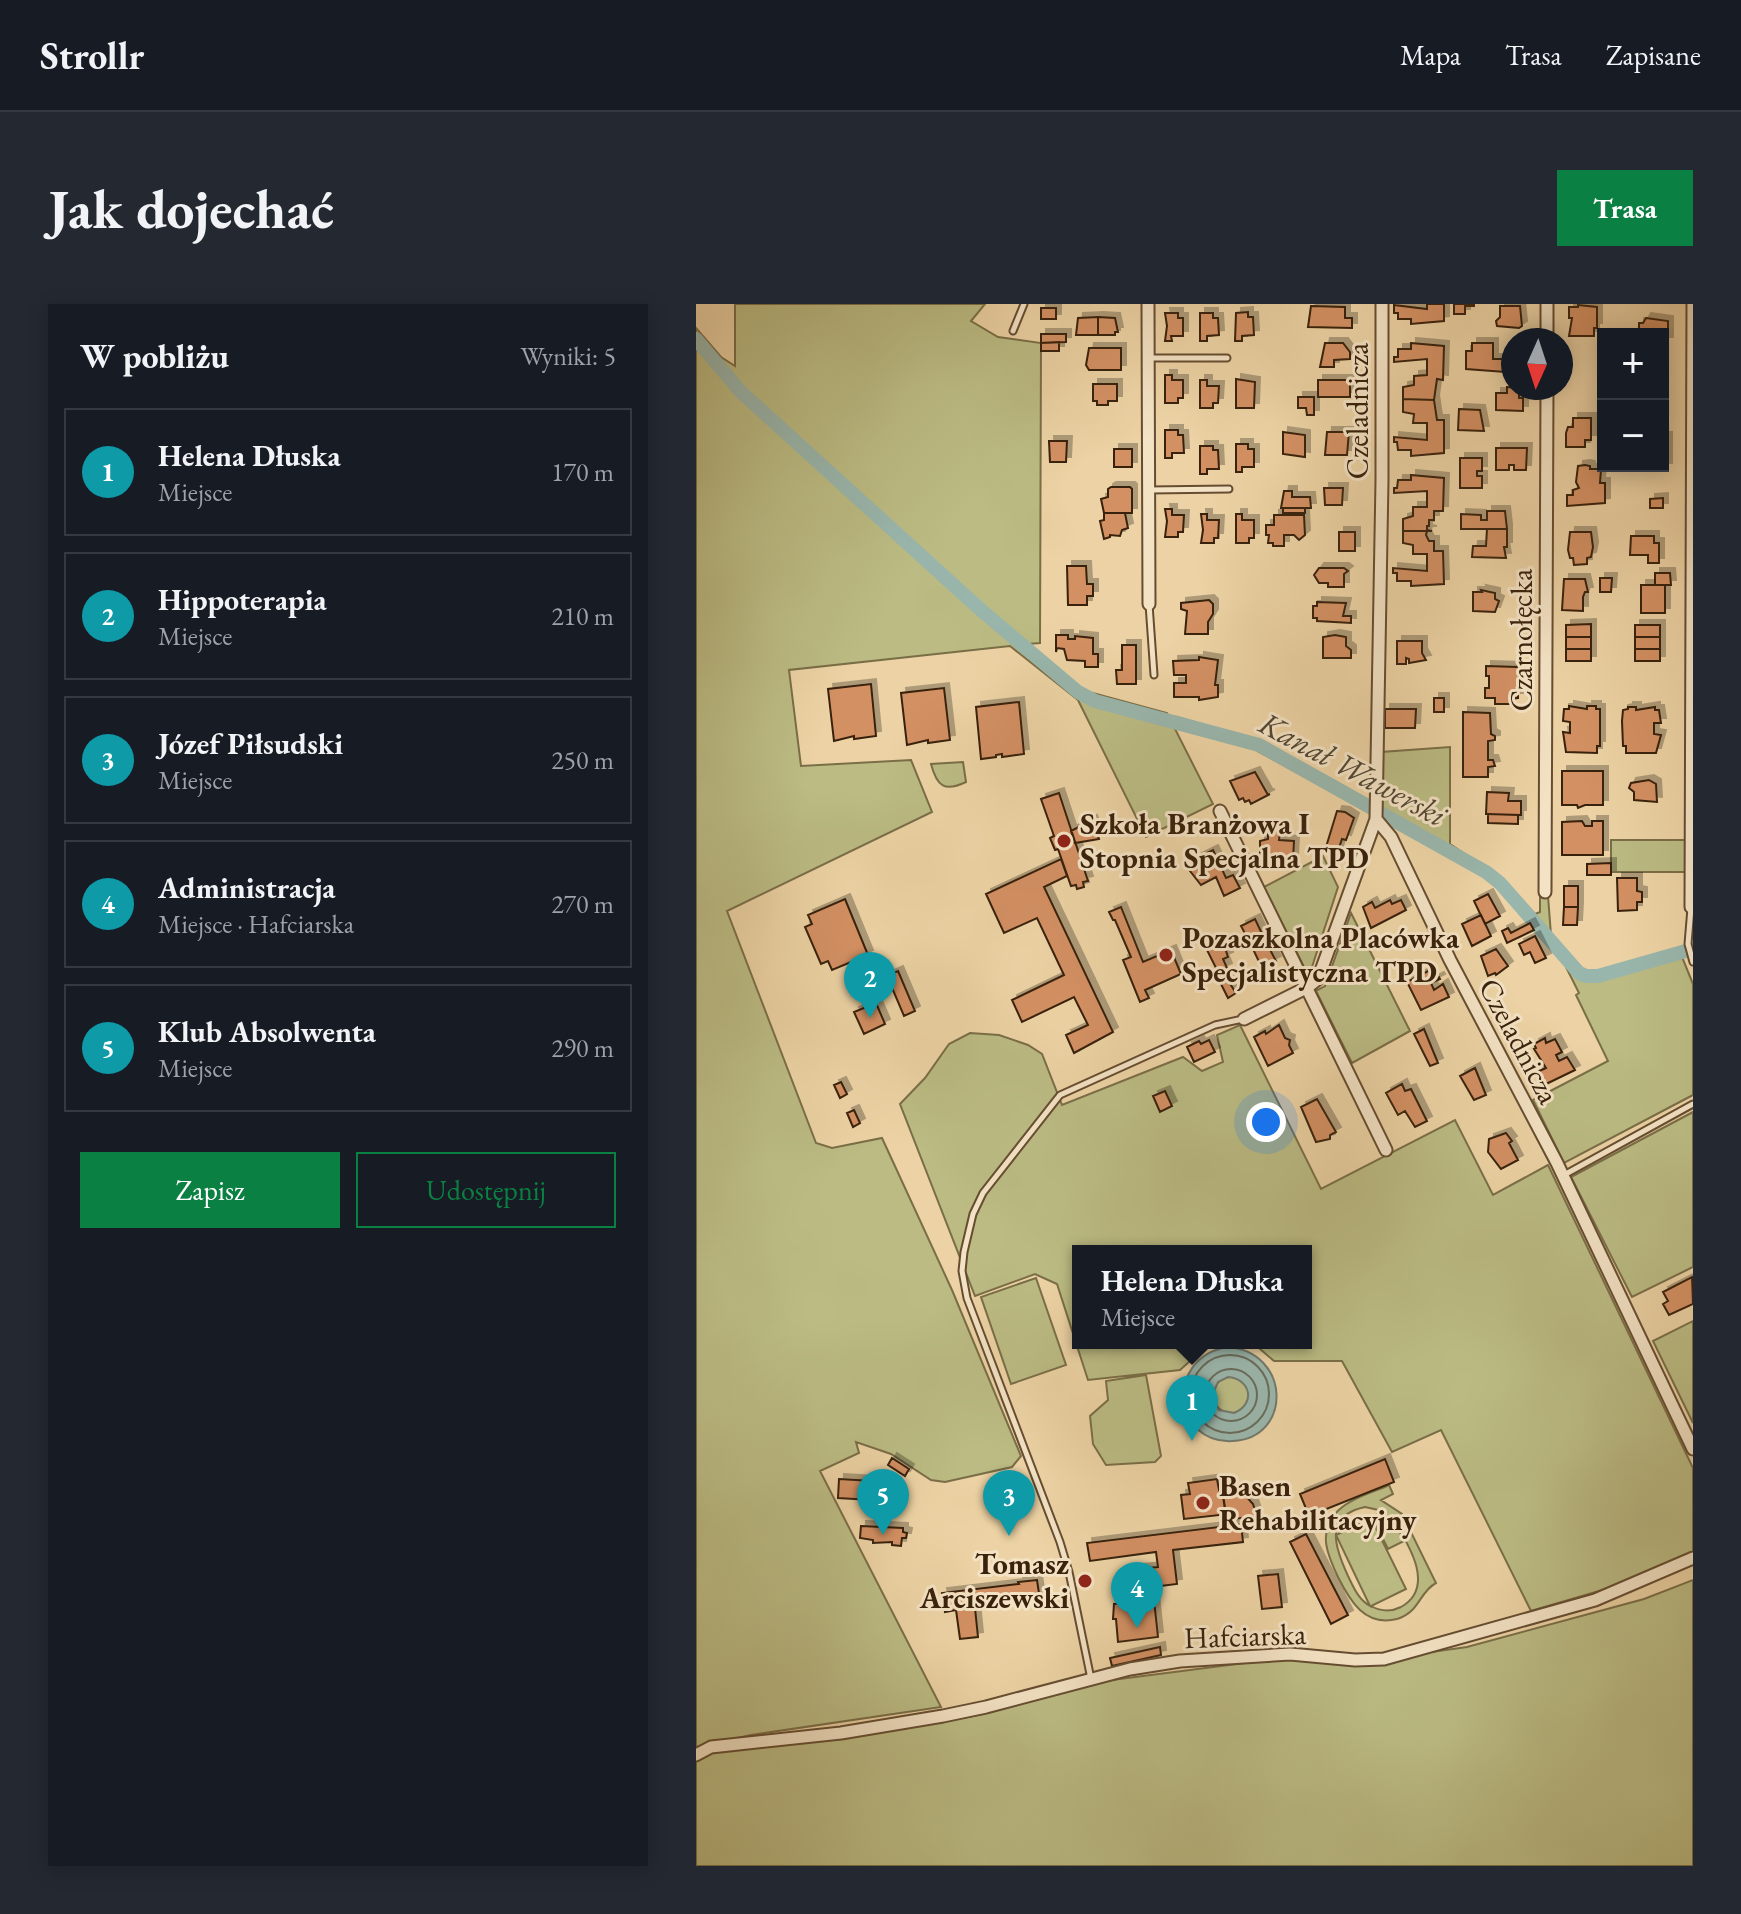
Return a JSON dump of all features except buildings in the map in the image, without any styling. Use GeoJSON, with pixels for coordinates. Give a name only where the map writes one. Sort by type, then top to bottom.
{"type":"FeatureCollection","features":[{"type":"Feature","properties":{"kind":"street"},"geometry":{"type":"LineString","coordinates":[[1148,304],[1149,604]]}},
{"type":"Feature","properties":{"kind":"street","name":"Czeladnicza"},"geometry":{"type":"LineString","coordinates":[[1382,304],[1376,813],[1391,837],[1450,960],[1562,1176],[1693,1449]]}},
{"type":"Feature","properties":{"kind":"street"},"geometry":{"type":"LineString","coordinates":[[1547,304],[1547,328]]}},
{"type":"Feature","properties":{"kind":"street"},"geometry":{"type":"LineString","coordinates":[[1691,907],[1693,304]]}},
{"type":"Feature","properties":{"kind":"street","name":"Czarnołęcka"},"geometry":{"type":"LineString","coordinates":[[1545,892],[1547,400]]}},
{"type":"Feature","properties":{"kind":"street"},"geometry":{"type":"LineString","coordinates":[[1220,811],[1386,1150]]}},
{"type":"Feature","properties":{"kind":"street"},"geometry":{"type":"LineString","coordinates":[[1244,1019],[1318,979],[1376,813]]}},
{"type":"Feature","properties":{"kind":"street","name":"Hafciarska"},"geometry":{"type":"LineString","coordinates":[[696,1755],[711,1747],[841,1733],[943,1716],[1130,1669],[1223,1657],[1290,1654],[1355,1660],[1384,1659],[1595,1600],[1693,1558]]}},
{"type":"Feature","properties":{"kind":"lane"},"geometry":{"type":"LineString","coordinates":[[1013,331],[1024,304]]}},
{"type":"Feature","properties":{"kind":"lane"},"geometry":{"type":"LineString","coordinates":[[1148,358],[1227,358]]}},
{"type":"Feature","properties":{"kind":"lane"},"geometry":{"type":"LineString","coordinates":[[1148,490],[1229,489]]}},
{"type":"Feature","properties":{"kind":"lane"},"geometry":{"type":"LineString","coordinates":[[1149,604],[1154,675]]}},
{"type":"Feature","properties":{"kind":"lane"},"geometry":{"type":"LineString","coordinates":[[1691,907],[1688,944],[1692,960]]}},
{"type":"Feature","properties":{"kind":"lane"},"geometry":{"type":"LineString","coordinates":[[1091,1680],[1060,1542],[967,1298],[962,1271],[968,1232],[983,1193],[1060,1095],[1215,1025],[1244,1019]]}},
{"type":"Feature","properties":{"kind":"lane"},"geometry":{"type":"LineString","coordinates":[[1562,1176],[1693,1104]]}},
{"type":"Feature","properties":{"kind":"green space"},"geometry":{"type":"Polygon","coordinates":[[[735,304],[985,304],[971,321],[998,337],[1041,343],[1040,643],[1027,644],[1055,671],[1089,692],[1167,713],[1213,804],[1146,837],[1078,700],[1010,646],[789,670],[801,766],[911,760],[932,812],[727,911],[816,1143],[832,1148],[882,1138],[952,1290],[1021,1456],[1012,1467],[945,1482],[931,1480],[891,1454],[856,1442],[859,1453],[820,1471],[941,1707],[751,1735],[696,1747],[696,328],[721,357],[735,366],[735,304]]]}},
{"type":"Feature","properties":{"kind":"green space"},"geometry":{"type":"Polygon","coordinates":[[[1177,717],[1265,742],[1370,802],[1367,811],[1254,749],[1184,729],[1177,717]]]}},
{"type":"Feature","properties":{"kind":"green space"},"geometry":{"type":"Polygon","coordinates":[[[1450,747],[1450,844],[1504,880],[1535,914],[1540,912],[1540,895],[1548,896],[1551,935],[1585,971],[1605,970],[1684,946],[1686,955],[1682,957],[1693,984],[1693,1095],[1564,1163],[1533,1100],[1608,1061],[1562,959],[1491,881],[1395,826],[1389,812],[1381,808],[1381,752],[1450,747]]]}},
{"type":"Feature","properties":{"kind":"green space"},"geometry":{"type":"Polygon","coordinates":[[[963,762],[966,782],[953,787],[939,782],[931,764],[963,762]]]}},
{"type":"Feature","properties":{"kind":"green space"},"geometry":{"type":"Polygon","coordinates":[[[1611,840],[1685,840],[1685,872],[1611,872],[1611,840]]]}},
{"type":"Feature","properties":{"kind":"green space"},"geometry":{"type":"Polygon","coordinates":[[[1323,856],[1338,887],[1311,970],[1307,973],[1264,887],[1323,856]]]}},
{"type":"Feature","properties":{"kind":"green space"},"geometry":{"type":"Polygon","coordinates":[[[1351,913],[1410,1031],[1352,1063],[1316,991],[1325,986],[1351,913]]]}},
{"type":"Feature","properties":{"kind":"green space"},"geometry":{"type":"Polygon","coordinates":[[[1240,1025],[1321,1189],[1455,1120],[1493,1195],[1548,1165],[1693,1468],[1693,1553],[1606,1589],[1531,1611],[1441,1430],[1392,1452],[1342,1361],[1274,1361],[1260,1349],[1312,1349],[1312,1245],[1072,1245],[1072,1330],[1057,1284],[1035,1274],[975,1296],[900,1104],[925,1078],[949,1044],[970,1033],[999,1035],[1028,1045],[1042,1054],[1062,1105],[1183,1057],[1202,1071],[1223,1062],[1217,1035],[1240,1025]]]}},
{"type":"Feature","properties":{"kind":"green space"},"geometry":{"type":"Polygon","coordinates":[[[1693,1112],[1693,1267],[1632,1297],[1571,1177],[1693,1112]]]}},
{"type":"Feature","properties":{"kind":"green space"},"geometry":{"type":"Polygon","coordinates":[[[1036,1278],[1066,1365],[1011,1384],[981,1297],[1036,1278]]]}},
{"type":"Feature","properties":{"kind":"green space"},"geometry":{"type":"Polygon","coordinates":[[[1693,1321],[1693,1423],[1653,1341],[1693,1321]]]}},
{"type":"Feature","properties":{"kind":"green space"},"geometry":{"type":"Polygon","coordinates":[[[1078,1349],[1203,1349],[1180,1370],[1088,1380],[1078,1349]]]}},
{"type":"Feature","properties":{"kind":"green space"},"geometry":{"type":"Polygon","coordinates":[[[1146,1375],[1161,1456],[1155,1462],[1106,1465],[1093,1444],[1090,1416],[1108,1400],[1106,1381],[1146,1375]]]}},
{"type":"Feature","properties":{"kind":"green space"},"geometry":{"type":"Polygon","coordinates":[[[1231,1377],[1244,1382],[1249,1395],[1244,1408],[1231,1413],[1218,1408],[1213,1395],[1218,1382],[1231,1377]]]}},
{"type":"Feature","properties":{"kind":"green space"},"geometry":{"type":"Polygon","coordinates":[[[1389,1485],[1393,1494],[1381,1500],[1402,1514],[1436,1583],[1405,1616],[1386,1620],[1367,1616],[1354,1603],[1331,1561],[1326,1545],[1327,1529],[1335,1514],[1353,1500],[1389,1485]],[[1365,1507],[1352,1511],[1338,1525],[1336,1535],[1371,1518],[1406,1589],[1371,1606],[1382,1610],[1401,1607],[1417,1589],[1413,1555],[1396,1524],[1404,1541],[1388,1549],[1372,1517],[1383,1511],[1365,1507]],[[1336,1535],[1339,1555],[1348,1576],[1359,1597],[1370,1606],[1336,1535]]]}},
{"type":"Feature","properties":{"kind":"green space"},"geometry":{"type":"Polygon","coordinates":[[[1693,1580],[1693,1866],[696,1866],[696,1761],[712,1752],[860,1736],[984,1714],[1104,1681],[1292,1657],[1381,1659],[1467,1647],[1644,1599],[1693,1580]]]}},
{"type":"Feature","properties":{"kind":"water"},"geometry":{"type":"Polygon","coordinates":[[[1221,1349],[1248,1352],[1263,1363],[1273,1378],[1276,1394],[1274,1411],[1266,1426],[1253,1436],[1233,1441],[1213,1439],[1198,1430],[1188,1416],[1184,1400],[1185,1383],[1193,1367],[1207,1354],[1221,1349]],[[1228,1377],[1218,1382],[1212,1396],[1219,1410],[1234,1413],[1246,1404],[1248,1392],[1242,1382],[1228,1377]]]}},
{"type":"Feature","properties":{"kind":"waterway","name":"Kanał Wawerski"},"geometry":{"type":"LineString","coordinates":[[696,339],[741,392],[982,611],[1078,692],[1095,701],[1259,745],[1486,872],[1500,883],[1579,973],[1586,976],[1598,976],[1693,949]]}},
{"type":"Feature","properties":{"kind":"place","name":"Szkoła Branżowa I Stopnia Specjalna TPD"},"geometry":{"type":"Point","coordinates":[1064,841]}},
{"type":"Feature","properties":{"kind":"place","name":"Pozaszkolna Placówka Specjalistyczna TPD"},"geometry":{"type":"Point","coordinates":[1166,955]}},
{"type":"Feature","properties":{"kind":"place","name":"Hippoterapia"},"geometry":{"type":"Point","coordinates":[870,1018]}},
{"type":"Feature","properties":{"kind":"place","name":"Helena Dłuska"},"geometry":{"type":"Point","coordinates":[1192,1441]}},
{"type":"Feature","properties":{"kind":"place","name":"Basen Rehabilitacyjny"},"geometry":{"type":"Point","coordinates":[1203,1503]}},
{"type":"Feature","properties":{"kind":"place","name":"Klub Absolwenta"},"geometry":{"type":"Point","coordinates":[883,1535]}},
{"type":"Feature","properties":{"kind":"place","name":"Józef Piłsudski"},"geometry":{"type":"Point","coordinates":[1009,1536]}},
{"type":"Feature","properties":{"kind":"place","name":"Tomasz Arciszewski"},"geometry":{"type":"Point","coordinates":[1085,1581]}},
{"type":"Feature","properties":{"kind":"place","name":"Administracja"},"geometry":{"type":"Point","coordinates":[1137,1628]}}]}
